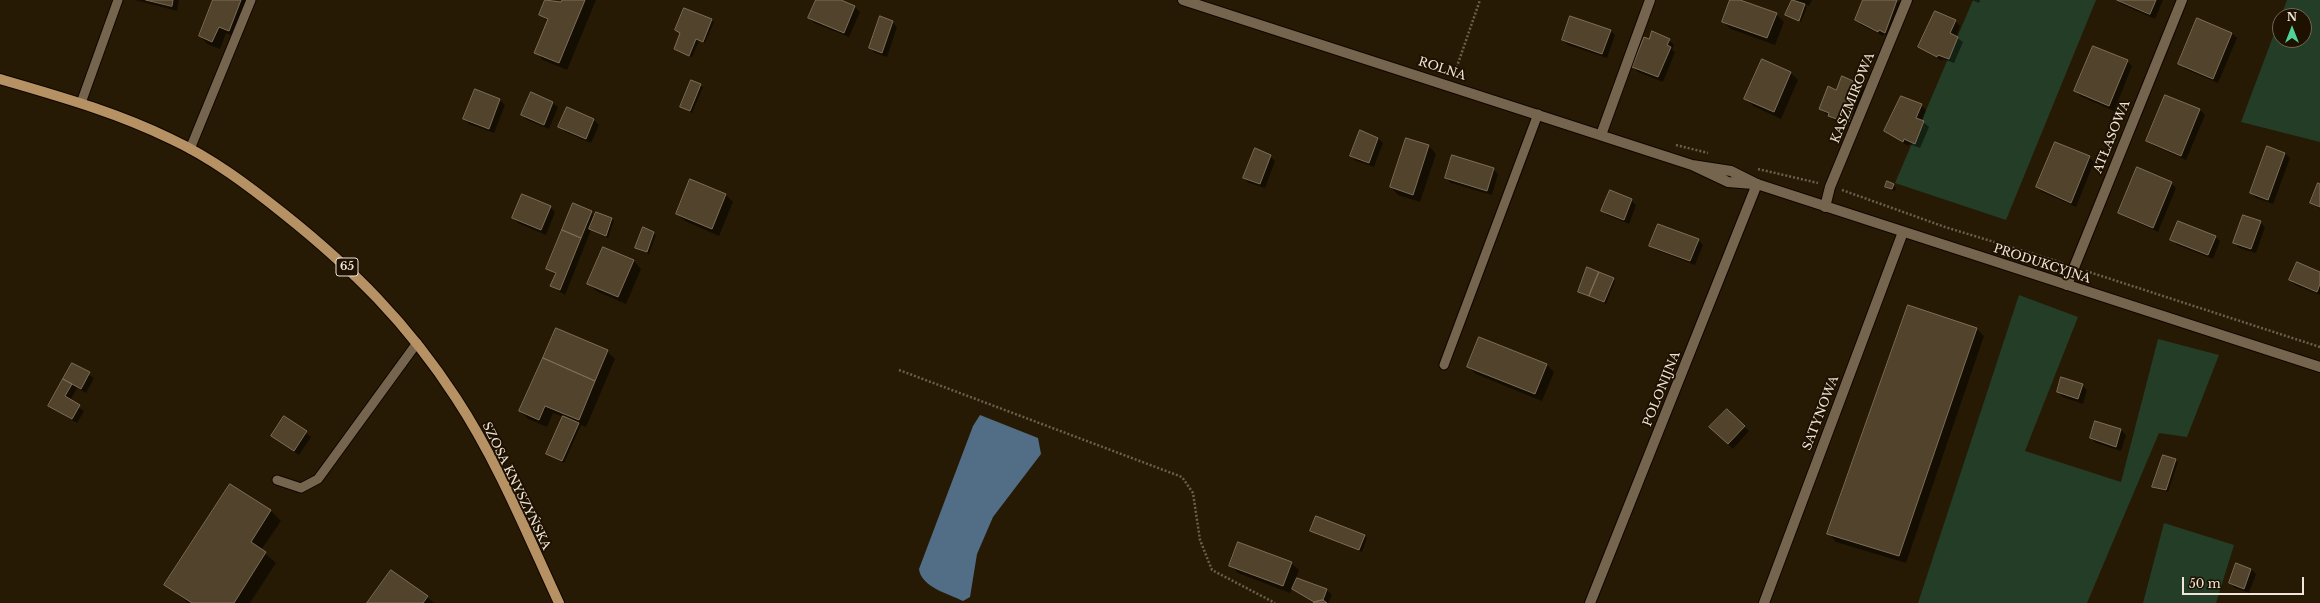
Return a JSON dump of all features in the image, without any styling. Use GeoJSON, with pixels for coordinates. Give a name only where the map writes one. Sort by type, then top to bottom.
{"type":"FeatureCollection","features":[{"type":"Feature","properties":{"kind":"main road","name":"SZOSA KNYSZYŃSKA"},"geometry":{"type":"LineString","coordinates":[[0,79],[81,103],[135,123],[190,149],[256,192],[331,252],[375,295],[417,343],[456,399],[486,450],[559,603]]}},
{"type":"Feature","properties":{"kind":"street","name":"ROLNA"},"geometry":{"type":"LineString","coordinates":[[1183,0],[1451,85],[1692,164],[1728,182],[1757,184]]}},
{"type":"Feature","properties":{"kind":"street"},"geometry":{"type":"LineString","coordinates":[[1601,135],[1650,0]]}},
{"type":"Feature","properties":{"kind":"street","name":"KASZMIROWA"},"geometry":{"type":"LineString","coordinates":[[1825,207],[1830,187],[1907,0]]}},
{"type":"Feature","properties":{"kind":"street","name":"ATŁASOWA"},"geometry":{"type":"LineString","coordinates":[[2067,285],[2182,0]]}},
{"type":"Feature","properties":{"kind":"street","name":"PRODUKCYJNA"},"geometry":{"type":"LineString","coordinates":[[1757,184],[2320,367]]}},
{"type":"Feature","properties":{"kind":"street","name":"POLONIJNA"},"geometry":{"type":"LineString","coordinates":[[1590,603],[1757,184]]}},
{"type":"Feature","properties":{"kind":"street","name":"SATYNOWA"},"geometry":{"type":"LineString","coordinates":[[1764,603],[1903,232]]}},
{"type":"Feature","properties":{"kind":"lane"},"geometry":{"type":"LineString","coordinates":[[81,103],[118,0]]}},
{"type":"Feature","properties":{"kind":"lane"},"geometry":{"type":"LineString","coordinates":[[190,149],[251,0]]}},
{"type":"Feature","properties":{"kind":"lane"},"geometry":{"type":"LineString","coordinates":[[1444,365],[1538,114]]}},
{"type":"Feature","properties":{"kind":"lane"},"geometry":{"type":"LineString","coordinates":[[277,480],[301,488],[318,479],[417,343]]}},
{"type":"Feature","properties":{"kind":"path"},"geometry":{"type":"LineString","coordinates":[[1451,85],[1480,0]]}},
{"type":"Feature","properties":{"kind":"path"},"geometry":{"type":"LineString","coordinates":[[1771,173],[1830,187]]}},
{"type":"Feature","properties":{"kind":"path"},"geometry":{"type":"LineString","coordinates":[[899,370],[1182,477],[1193,493],[1200,540],[1212,570],[1275,603]]}},
{"type":"Feature","properties":{"kind":"green space"},"geometry":{"type":"Polygon","coordinates":[[[1973,0],[2096,0],[2006,220],[1895,183],[1973,0]]]}},
{"type":"Feature","properties":{"kind":"green space"},"geometry":{"type":"Polygon","coordinates":[[[2287,0],[2320,0],[2320,142],[2241,122],[2272,39],[2272,48],[2312,48],[2312,8],[2284,8],[2287,0]]]}},
{"type":"Feature","properties":{"kind":"green space"},"geometry":{"type":"Polygon","coordinates":[[[2019,295],[2078,317],[2025,451],[2121,482],[2158,339],[2219,355],[2187,437],[2159,433],[2087,603],[1918,603],[2019,295]]]}},
{"type":"Feature","properties":{"kind":"green space"},"geometry":{"type":"Polygon","coordinates":[[[2164,523],[2234,545],[2216,603],[2143,603],[2164,523]]]}},
{"type":"Feature","properties":{"kind":"water"},"geometry":{"type":"Polygon","coordinates":[[[980,415],[1038,438],[1041,454],[993,517],[977,554],[970,597],[963,601],[943,593],[930,585],[925,581],[919,569],[973,426],[980,415]]]}},
{"type":"Feature","properties":{"kind":"building"},"geometry":{"type":"Polygon","coordinates":[[[146,0],[173,0],[172,6],[146,0]]]}},
{"type":"Feature","properties":{"kind":"building"},"geometry":{"type":"Polygon","coordinates":[[[213,0],[241,0],[229,31],[219,27],[212,42],[199,36],[213,0]]]}},
{"type":"Feature","properties":{"kind":"building"},"geometry":{"type":"Polygon","coordinates":[[[545,0],[561,2],[562,0],[585,0],[559,63],[534,53],[548,19],[539,15],[545,0]]]}},
{"type":"Feature","properties":{"kind":"building"},"geometry":{"type":"Polygon","coordinates":[[[816,0],[841,0],[855,6],[844,33],[808,18],[816,0]]]}},
{"type":"Feature","properties":{"kind":"building"},"geometry":{"type":"Polygon","coordinates":[[[1730,0],[1740,0],[1777,13],[1767,38],[1722,22],[1730,0]]]}},
{"type":"Feature","properties":{"kind":"building"},"geometry":{"type":"Polygon","coordinates":[[[1792,0],[1805,4],[1799,21],[1785,15],[1792,0]]]}},
{"type":"Feature","properties":{"kind":"building"},"geometry":{"type":"Polygon","coordinates":[[[1863,0],[1897,0],[1885,33],[1879,30],[1878,32],[1855,20],[1863,0]]]}},
{"type":"Feature","properties":{"kind":"building"},"geometry":{"type":"Polygon","coordinates":[[[2117,0],[2156,0],[2150,14],[2117,0]]]}},
{"type":"Feature","properties":{"kind":"building"},"geometry":{"type":"Polygon","coordinates":[[[684,8],[712,19],[703,42],[696,39],[689,56],[674,49],[680,33],[675,30],[684,8]]]}},
{"type":"Feature","properties":{"kind":"building"},"geometry":{"type":"Polygon","coordinates":[[[1935,11],[1956,20],[1950,33],[1958,37],[1949,59],[1938,55],[1937,57],[1918,47],[1935,11]]]}},
{"type":"Feature","properties":{"kind":"building"},"geometry":{"type":"Polygon","coordinates":[[[880,16],[893,21],[882,53],[869,48],[880,16]]]}},
{"type":"Feature","properties":{"kind":"building"},"geometry":{"type":"Polygon","coordinates":[[[1570,16],[1611,30],[1602,54],[1562,40],[1570,16]]]}},
{"type":"Feature","properties":{"kind":"building"},"geometry":{"type":"Polygon","coordinates":[[[2197,18],[2232,33],[2213,79],[2178,64],[2197,18]]]}},
{"type":"Feature","properties":{"kind":"building"},"geometry":{"type":"Polygon","coordinates":[[[1652,31],[1670,39],[1667,45],[1671,47],[1658,77],[1632,67],[1644,37],[1649,39],[1652,31]]]}},
{"type":"Feature","properties":{"kind":"building"},"geometry":{"type":"Polygon","coordinates":[[[2093,46],[2128,60],[2109,106],[2074,91],[2093,46]]]}},
{"type":"Feature","properties":{"kind":"building"},"geometry":{"type":"Polygon","coordinates":[[[1762,59],[1791,72],[1774,112],[1744,99],[1762,59]]]}},
{"type":"Feature","properties":{"kind":"building"},"geometry":{"type":"Polygon","coordinates":[[[1842,76],[1862,85],[1849,122],[1843,119],[1842,121],[1828,116],[1829,113],[1819,109],[1828,86],[1836,90],[1842,76]]]}},
{"type":"Feature","properties":{"kind":"building"},"geometry":{"type":"Polygon","coordinates":[[[691,80],[701,84],[690,111],[680,107],[691,80]]]}},
{"type":"Feature","properties":{"kind":"building"},"geometry":{"type":"Polygon","coordinates":[[[475,89],[500,99],[489,129],[463,119],[475,89]]]}},
{"type":"Feature","properties":{"kind":"building"},"geometry":{"type":"Polygon","coordinates":[[[531,92],[553,102],[544,125],[521,115],[531,92]]]}},
{"type":"Feature","properties":{"kind":"building"},"geometry":{"type":"Polygon","coordinates":[[[2165,95],[2200,109],[2181,156],[2146,141],[2165,95]]]}},
{"type":"Feature","properties":{"kind":"building"},"geometry":{"type":"Polygon","coordinates":[[[1901,96],[1922,104],[1916,118],[1924,121],[1915,144],[1904,139],[1903,142],[1884,131],[1901,96]]]}},
{"type":"Feature","properties":{"kind":"building"},"geometry":{"type":"Polygon","coordinates":[[[567,107],[594,119],[586,139],[558,127],[567,107]]]}},
{"type":"Feature","properties":{"kind":"building"},"geometry":{"type":"Polygon","coordinates":[[[1360,130],[1378,138],[1369,163],[1350,156],[1360,130]]]}},
{"type":"Feature","properties":{"kind":"building"},"geometry":{"type":"Polygon","coordinates":[[[1406,138],[1429,145],[1413,195],[1390,187],[1406,138]]]}},
{"type":"Feature","properties":{"kind":"building"},"geometry":{"type":"Polygon","coordinates":[[[2055,142],[2090,156],[2071,203],[2036,187],[2055,142]]]}},
{"type":"Feature","properties":{"kind":"building"},"geometry":{"type":"Polygon","coordinates":[[[2267,146],[2285,153],[2268,200],[2250,193],[2267,146]]]}},
{"type":"Feature","properties":{"kind":"building"},"geometry":{"type":"Polygon","coordinates":[[[1255,148],[1271,155],[1260,184],[1243,178],[1255,148]]]}},
{"type":"Feature","properties":{"kind":"building"},"geometry":{"type":"Polygon","coordinates":[[[1452,155],[1494,168],[1487,191],[1445,178],[1452,155]]]}},
{"type":"Feature","properties":{"kind":"building"},"geometry":{"type":"Polygon","coordinates":[[[2137,167],[2172,182],[2153,228],[2118,213],[2137,167]]]}},
{"type":"Feature","properties":{"kind":"building"},"geometry":{"type":"Polygon","coordinates":[[[690,179],[726,194],[712,229],[676,214],[690,179]]]}},
{"type":"Feature","properties":{"kind":"building"},"geometry":{"type":"Polygon","coordinates":[[[1887,181],[1894,184],[1892,189],[1885,187],[1887,181]]]}},
{"type":"Feature","properties":{"kind":"building"},"geometry":{"type":"Polygon","coordinates":[[[2318,183],[2320,184],[2320,207],[2310,203],[2318,183]]]}},
{"type":"Feature","properties":{"kind":"building"},"geometry":{"type":"Polygon","coordinates":[[[1610,190],[1632,199],[1624,220],[1601,211],[1610,190]]]}},
{"type":"Feature","properties":{"kind":"building"},"geometry":{"type":"Polygon","coordinates":[[[522,194],[551,206],[541,230],[512,218],[522,194]]]}},
{"type":"Feature","properties":{"kind":"building"},"geometry":{"type":"Polygon","coordinates":[[[573,203],[592,211],[581,238],[562,230],[573,203]]]}},
{"type":"Feature","properties":{"kind":"building"},"geometry":{"type":"Polygon","coordinates":[[[596,212],[612,218],[606,236],[589,229],[596,212]]]}},
{"type":"Feature","properties":{"kind":"building"},"geometry":{"type":"Polygon","coordinates":[[[2243,215],[2261,221],[2251,249],[2233,243],[2243,215]]]}},
{"type":"Feature","properties":{"kind":"building"},"geometry":{"type":"Polygon","coordinates":[[[2178,221],[2216,236],[2208,255],[2170,240],[2178,221]]]}},
{"type":"Feature","properties":{"kind":"building"},"geometry":{"type":"Polygon","coordinates":[[[1658,224],[1699,239],[1690,261],[1649,246],[1658,224]]]}},
{"type":"Feature","properties":{"kind":"building"},"geometry":{"type":"Polygon","coordinates":[[[643,227],[654,232],[647,252],[635,248],[643,227]]]}},
{"type":"Feature","properties":{"kind":"building"},"geometry":{"type":"Polygon","coordinates":[[[562,230],[581,238],[560,290],[550,286],[556,273],[546,269],[562,230]]]}},
{"type":"Feature","properties":{"kind":"building"},"geometry":{"type":"Polygon","coordinates":[[[603,247],[634,260],[618,297],[587,284],[603,247]]]}},
{"type":"Feature","properties":{"kind":"building"},"geometry":{"type":"Polygon","coordinates":[[[2297,262],[2320,272],[2320,284],[2317,292],[2289,280],[2297,262]]]}},
{"type":"Feature","properties":{"kind":"building"},"geometry":{"type":"Polygon","coordinates":[[[1587,267],[1599,272],[1589,296],[1578,292],[1587,267]]]}},
{"type":"Feature","properties":{"kind":"building"},"geometry":{"type":"Polygon","coordinates":[[[1599,272],[1614,278],[1604,302],[1589,296],[1599,272]]]}},
{"type":"Feature","properties":{"kind":"building"},"geometry":{"type":"Polygon","coordinates":[[[1908,305],[1977,328],[1899,556],[1827,534],[1908,305]]]}},
{"type":"Feature","properties":{"kind":"building"},"geometry":{"type":"Polygon","coordinates":[[[556,328],[608,350],[595,381],[543,358],[556,328]]]}},
{"type":"Feature","properties":{"kind":"building"},"geometry":{"type":"Polygon","coordinates":[[[1479,337],[1547,364],[1535,394],[1467,367],[1479,337]]]}},
{"type":"Feature","properties":{"kind":"building"},"geometry":{"type":"Polygon","coordinates":[[[543,358],[595,381],[579,420],[545,406],[539,420],[519,411],[543,358]]]}},
{"type":"Feature","properties":{"kind":"building"},"geometry":{"type":"Polygon","coordinates":[[[72,363],[90,372],[81,389],[63,379],[72,363]]]}},
{"type":"Feature","properties":{"kind":"building"},"geometry":{"type":"Polygon","coordinates":[[[2061,377],[2083,384],[2078,399],[2057,392],[2061,377]]]}},
{"type":"Feature","properties":{"kind":"building"},"geometry":{"type":"Polygon","coordinates":[[[63,379],[72,384],[65,396],[80,405],[72,419],[48,406],[63,379]]]}},
{"type":"Feature","properties":{"kind":"building"},"geometry":{"type":"Polygon","coordinates":[[[1727,409],[1745,426],[1728,444],[1709,427],[1727,409]]]}},
{"type":"Feature","properties":{"kind":"building"},"geometry":{"type":"Polygon","coordinates":[[[284,416],[307,431],[294,451],[271,436],[284,416]]]}},
{"type":"Feature","properties":{"kind":"building"},"geometry":{"type":"Polygon","coordinates":[[[563,416],[579,423],[562,461],[546,454],[563,416]]]}},
{"type":"Feature","properties":{"kind":"building"},"geometry":{"type":"Polygon","coordinates":[[[2095,421],[2121,429],[2116,447],[2090,438],[2095,421]]]}},
{"type":"Feature","properties":{"kind":"building"},"geometry":{"type":"Polygon","coordinates":[[[2163,455],[2176,459],[2166,490],[2152,487],[2163,455]]]}},
{"type":"Feature","properties":{"kind":"building"},"geometry":{"type":"Polygon","coordinates":[[[230,484],[271,510],[251,542],[266,552],[234,603],[192,603],[164,585],[230,484]]]}},
{"type":"Feature","properties":{"kind":"building"},"geometry":{"type":"Polygon","coordinates":[[[1316,516],[1365,535],[1359,550],[1310,531],[1316,516]]]}},
{"type":"Feature","properties":{"kind":"building"},"geometry":{"type":"Polygon","coordinates":[[[1238,542],[1292,562],[1283,586],[1229,566],[1238,542]]]}},
{"type":"Feature","properties":{"kind":"building"},"geometry":{"type":"Polygon","coordinates":[[[2236,563],[2251,569],[2244,589],[2229,583],[2236,563]]]}},
{"type":"Feature","properties":{"kind":"building"},"geometry":{"type":"Polygon","coordinates":[[[391,570],[428,596],[423,603],[367,603],[391,570]]]}},
{"type":"Feature","properties":{"kind":"building"},"geometry":{"type":"Polygon","coordinates":[[[1297,578],[1327,589],[1323,600],[1314,602],[1292,589],[1297,578]]]}},
{"type":"Feature","properties":{"kind":"building"},"geometry":{"type":"Polygon","coordinates":[[[1323,600],[1327,603],[1313,603],[1314,602],[1323,600]]]}}]}
